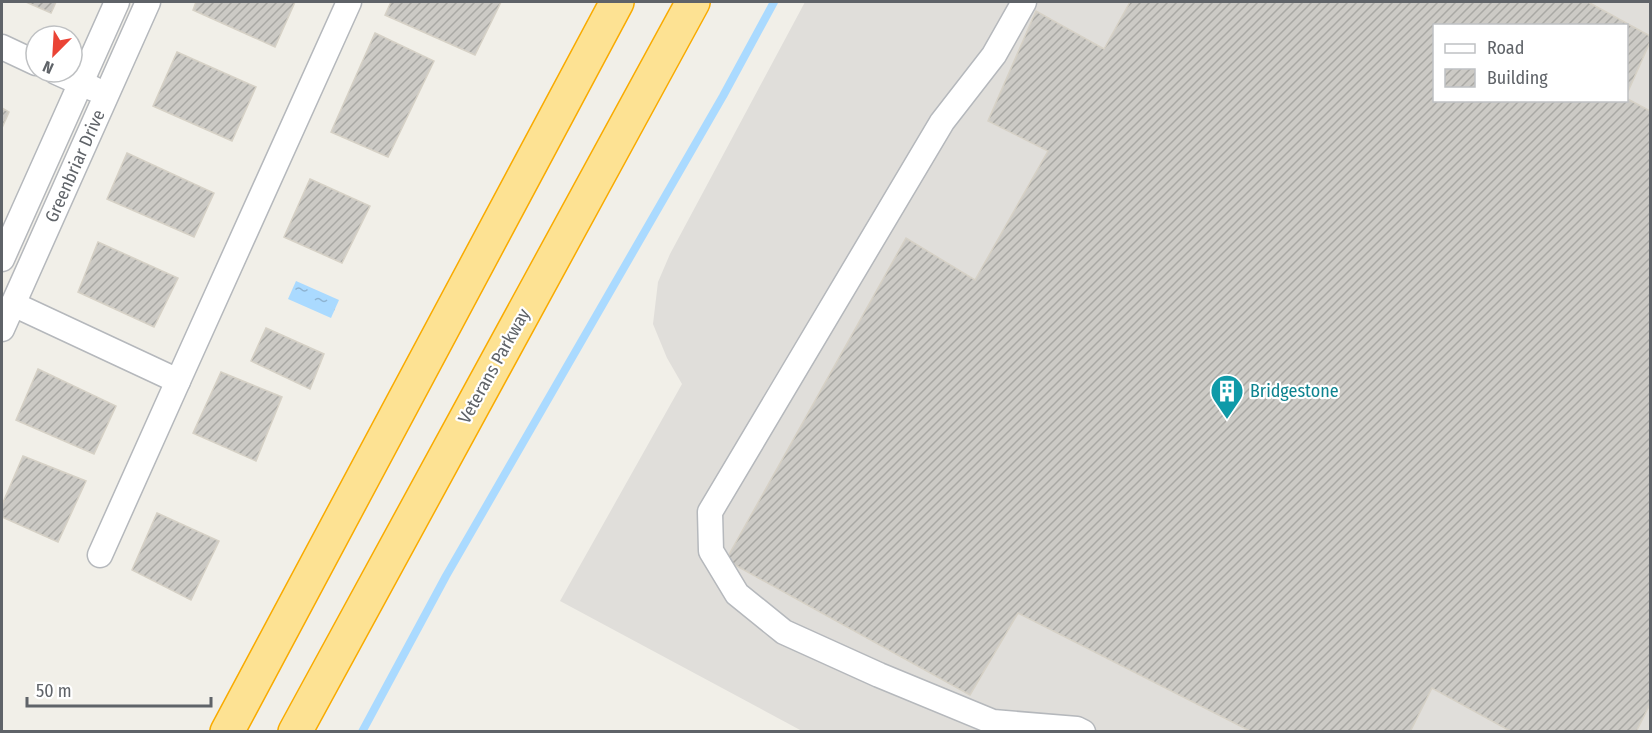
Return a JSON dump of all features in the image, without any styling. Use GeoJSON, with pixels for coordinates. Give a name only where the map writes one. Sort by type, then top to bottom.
{"type":"FeatureCollection","features":[{"type":"Feature","properties":{"kind":"highway"},"geometry":{"type":"LineString","coordinates":[[227,732],[617,2]]}},
{"type":"Feature","properties":{"kind":"highway","name":"Veterans Parkway"},"geometry":{"type":"LineString","coordinates":[[295,732],[693,2]]}},
{"type":"Feature","properties":{"kind":"street","name":"Greenbriar Drive"},"geometry":{"type":"LineString","coordinates":[[84,74],[117,2]]}},
{"type":"Feature","properties":{"kind":"street","name":"Greenbriar Drive"},"geometry":{"type":"LineString","coordinates":[[2,329],[148,2]]}},
{"type":"Feature","properties":{"kind":"street"},"geometry":{"type":"LineString","coordinates":[[100,555],[349,2]]}},
{"type":"Feature","properties":{"kind":"street"},"geometry":{"type":"LineString","coordinates":[[1024,2],[994,55],[942,122],[710,512],[711,551],[737,594],[784,632],[879,675],[993,722],[1077,729],[1083,732]]}},
{"type":"Feature","properties":{"kind":"street"},"geometry":{"type":"LineString","coordinates":[[2,48],[24,58]]}},
{"type":"Feature","properties":{"kind":"street","name":"Greenbriar Drive"},"geometry":{"type":"LineString","coordinates":[[2,259],[80,84]]}},
{"type":"Feature","properties":{"kind":"street"},"geometry":{"type":"LineString","coordinates":[[82,84],[107,95]]}},
{"type":"Feature","properties":{"kind":"street"},"geometry":{"type":"LineString","coordinates":[[13,304],[178,381]]}},
{"type":"Feature","properties":{"kind":"shaded area","name":"Bridgestone"},"geometry":{"type":"Polygon","coordinates":[[[805,2],[1650,2],[1650,731],[802,731],[560,601],[682,384],[667,358],[653,324],[658,282],[670,254],[805,2]]]}},
{"type":"Feature","properties":{"kind":"water"},"geometry":{"type":"Polygon","coordinates":[[[296,281],[339,300],[331,318],[288,299],[296,281]]]}},
{"type":"Feature","properties":{"kind":"building"},"geometry":{"type":"Polygon","coordinates":[[[26,2],[56,2],[51,13],[26,2]]]}},
{"type":"Feature","properties":{"kind":"building"},"geometry":{"type":"Polygon","coordinates":[[[196,2],[295,2],[275,47],[193,10],[196,2]]]}},
{"type":"Feature","properties":{"kind":"building"},"geometry":{"type":"Polygon","coordinates":[[[391,2],[501,2],[475,55],[385,15],[391,2]]]}},
{"type":"Feature","properties":{"kind":"building","name":"Bridgestone"},"geometry":{"type":"Polygon","coordinates":[[[1130,2],[1588,2],[1650,36],[1650,42],[1628,92],[1628,24],[1433,24],[1433,102],[1628,102],[1628,99],[1650,111],[1650,704],[1636,732],[1512,732],[1432,688],[1410,732],[1252,732],[1018,613],[970,695],[726,560],[906,238],[975,280],[1048,151],[988,121],[1036,11],[1104,49],[1130,2]]]}},
{"type":"Feature","properties":{"kind":"building"},"geometry":{"type":"Polygon","coordinates":[[[375,33],[434,61],[388,157],[331,132],[375,33]]]}},
{"type":"Feature","properties":{"kind":"building"},"geometry":{"type":"Polygon","coordinates":[[[177,52],[256,87],[232,141],[153,106],[177,52]]]}},
{"type":"Feature","properties":{"kind":"building"},"geometry":{"type":"Polygon","coordinates":[[[2,108],[9,112],[2,128],[2,108]]]}},
{"type":"Feature","properties":{"kind":"building"},"geometry":{"type":"Polygon","coordinates":[[[127,153],[214,193],[194,237],[107,199],[127,153]]]}},
{"type":"Feature","properties":{"kind":"building"},"geometry":{"type":"Polygon","coordinates":[[[310,179],[370,206],[342,263],[284,237],[310,179]]]}},
{"type":"Feature","properties":{"kind":"building"},"geometry":{"type":"Polygon","coordinates":[[[98,242],[178,278],[154,327],[78,292],[98,242]]]}},
{"type":"Feature","properties":{"kind":"building"},"geometry":{"type":"Polygon","coordinates":[[[266,328],[324,354],[310,389],[251,361],[266,328]]]}},
{"type":"Feature","properties":{"kind":"building"},"geometry":{"type":"Polygon","coordinates":[[[38,369],[116,406],[94,454],[16,420],[38,369]]]}},
{"type":"Feature","properties":{"kind":"building"},"geometry":{"type":"Polygon","coordinates":[[[221,372],[282,397],[256,461],[193,433],[221,372]]]}},
{"type":"Feature","properties":{"kind":"building"},"geometry":{"type":"Polygon","coordinates":[[[23,456],[86,481],[58,542],[2,517],[2,505],[23,456]]]}},
{"type":"Feature","properties":{"kind":"building"},"geometry":{"type":"Polygon","coordinates":[[[157,513],[219,541],[191,600],[132,570],[157,513]]]}},
{"type":"Feature","properties":{"kind":"waterway"},"geometry":{"type":"LineString","coordinates":[[362,732],[446,576],[723,96],[774,2]]}},
{"type":"Feature","properties":{"kind":"place","name":"Bridgestone"},"geometry":{"type":"Point","coordinates":[1227,420]}}]}
